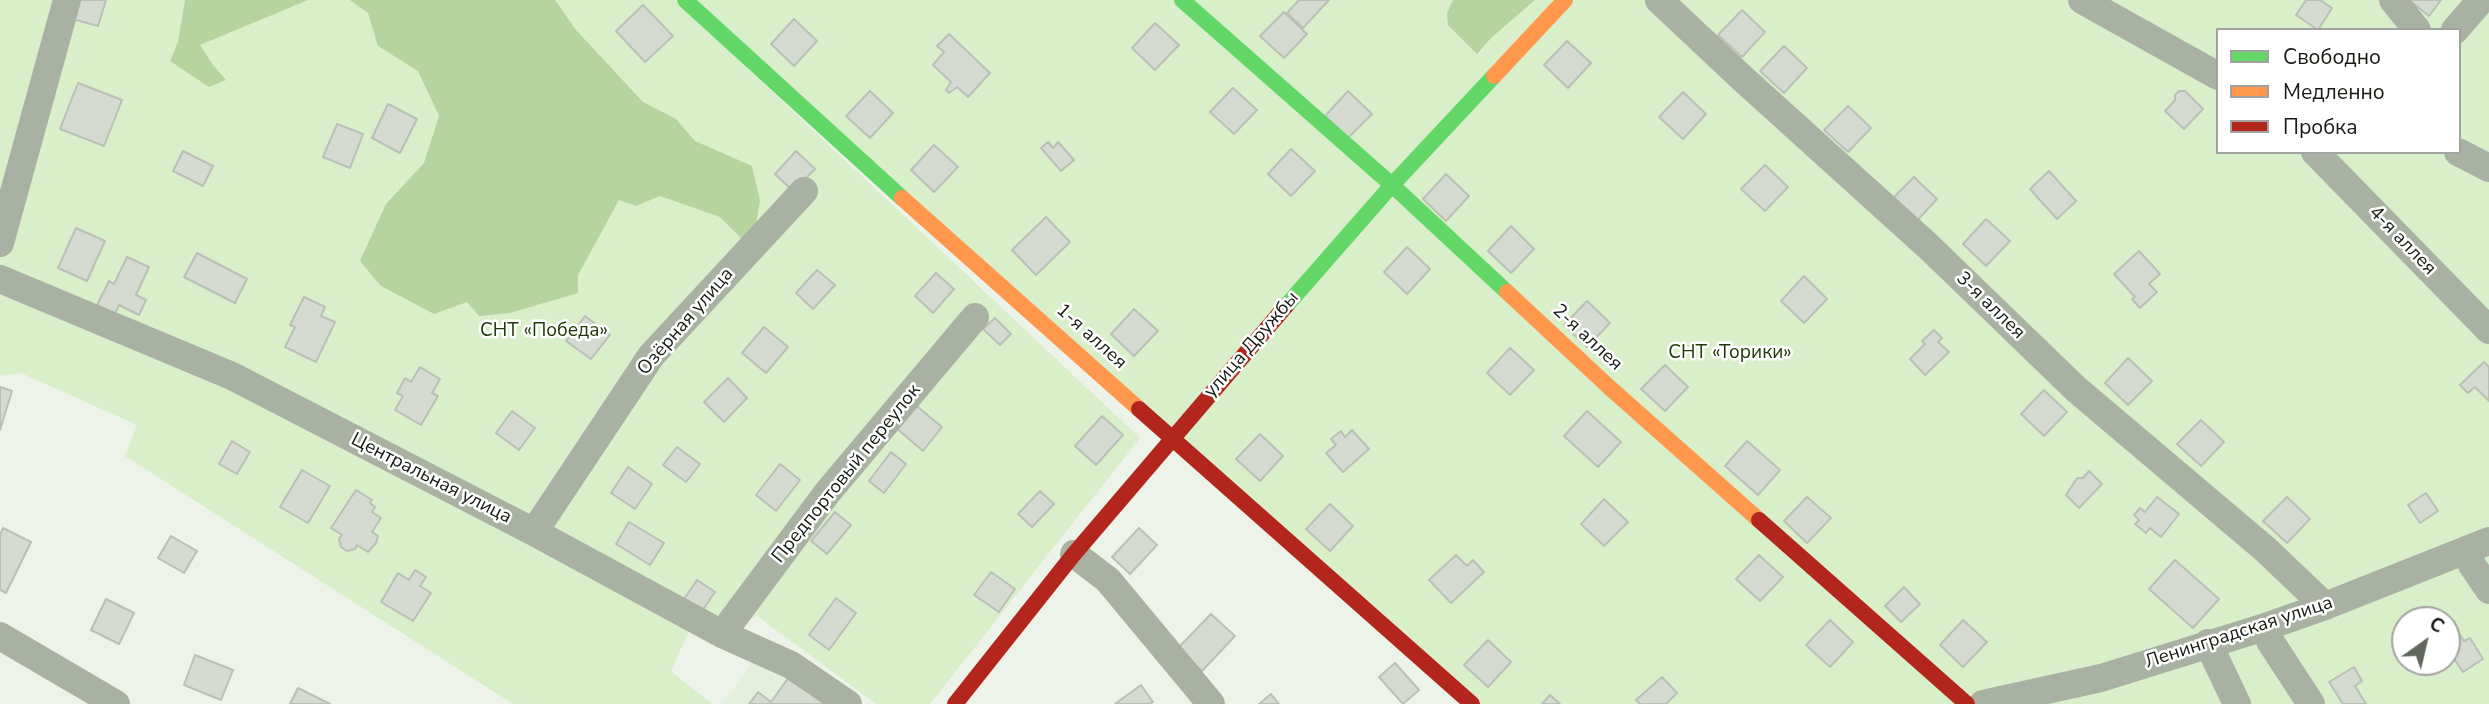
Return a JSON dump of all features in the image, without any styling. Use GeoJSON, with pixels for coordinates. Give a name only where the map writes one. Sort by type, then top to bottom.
{"type":"FeatureCollection","features":[{"type":"Feature","properties":{"kind":"street"},"geometry":{"type":"LineString","coordinates":[[0,243],[67,0]]}},
{"type":"Feature","properties":{"kind":"street","name":"1-я аллея"},"geometry":{"type":"LineString","coordinates":[[685,0],[825,130],[1472,704]]}},
{"type":"Feature","properties":{"kind":"street","name":"2-я аллея"},"geometry":{"type":"LineString","coordinates":[[1182,0],[1392,185],[1609,387],[1967,704]]}},
{"type":"Feature","properties":{"kind":"street","name":"улица Дружбы"},"geometry":{"type":"LineString","coordinates":[[955,704],[1172,436],[1392,185],[1565,0]]}},
{"type":"Feature","properties":{"kind":"street","name":"3-я аллея"},"geometry":{"type":"LineString","coordinates":[[1659,0],[1929,247],[2076,389],[2264,549],[2325,606]]}},
{"type":"Feature","properties":{"kind":"street"},"geometry":{"type":"LineString","coordinates":[[2082,0],[2216,75]]}},
{"type":"Feature","properties":{"kind":"street"},"geometry":{"type":"LineString","coordinates":[[2393,0],[2415,28]]}},
{"type":"Feature","properties":{"kind":"street"},"geometry":{"type":"LineString","coordinates":[[2457,28],[2480,0]]}},
{"type":"Feature","properties":{"kind":"street","name":"4-я аллея"},"geometry":{"type":"LineString","coordinates":[[2317,154],[2489,330]]}},
{"type":"Feature","properties":{"kind":"street"},"geometry":{"type":"LineString","coordinates":[[2461,154],[2489,168]]}},
{"type":"Feature","properties":{"kind":"street","name":"Озёрная улица"},"geometry":{"type":"LineString","coordinates":[[534,532],[651,356],[804,191]]}},
{"type":"Feature","properties":{"kind":"street","name":"Центральная улица"},"geometry":{"type":"LineString","coordinates":[[0,279],[232,376],[534,532],[722,634],[791,665],[848,704]]}},
{"type":"Feature","properties":{"kind":"street","name":"Предпортовый переулок"},"geometry":{"type":"LineString","coordinates":[[722,634],[827,493],[975,317]]}},
{"type":"Feature","properties":{"kind":"street"},"geometry":{"type":"LineString","coordinates":[[2477,546],[2472,565],[2489,590]]}},
{"type":"Feature","properties":{"kind":"street","name":"Ленинградская улица"},"geometry":{"type":"LineString","coordinates":[[1983,704],[2101,678],[2268,626],[2477,546]]}},
{"type":"Feature","properties":{"kind":"street"},"geometry":{"type":"LineString","coordinates":[[1074,554],[1108,580],[1211,704]]}},
{"type":"Feature","properties":{"kind":"street"},"geometry":{"type":"LineString","coordinates":[[2268,626],[2270,641],[2311,704]]}},
{"type":"Feature","properties":{"kind":"street"},"geometry":{"type":"LineString","coordinates":[[0,636],[116,704]]}},
{"type":"Feature","properties":{"kind":"street"},"geometry":{"type":"LineString","coordinates":[[2208,643],[2237,704]]}},
{"type":"Feature","properties":{"kind":"shaded area"},"geometry":{"type":"Polygon","coordinates":[[[185,0],[308,0],[200,45],[226,80],[209,87],[170,61],[178,42],[185,0]]]}},
{"type":"Feature","properties":{"kind":"shaded area"},"geometry":{"type":"Polygon","coordinates":[[[350,0],[555,0],[576,30],[643,102],[676,119],[695,141],[752,166],[760,200],[754,237],[741,238],[720,217],[660,196],[636,206],[619,200],[578,275],[578,293],[510,313],[479,316],[467,302],[434,314],[381,286],[360,261],[386,204],[424,163],[439,116],[418,71],[378,46],[368,13],[350,0]]]}},
{"type":"Feature","properties":{"kind":"shaded area"},"geometry":{"type":"Polygon","coordinates":[[[1453,0],[1535,0],[1491,38],[1477,54],[1448,25],[1447,13],[1453,0]]]}},
{"type":"Feature","properties":{"kind":"shaded area"},"geometry":{"type":"Polygon","coordinates":[[[762,649],[836,704],[722,704],[762,649]]]}},
{"type":"Feature","properties":{"kind":"green space","name":"СНТ «Победа»"},"geometry":{"type":"Polygon","coordinates":[[[0,0],[675,0],[1140,438],[930,704],[876,704],[757,616],[722,634],[690,629],[671,671],[712,704],[513,704],[125,456],[137,425],[21,373],[0,376],[0,0]]]}},
{"type":"Feature","properties":{"kind":"green space","name":"СНТ «Торики»"},"geometry":{"type":"Polygon","coordinates":[[[685,0],[2489,0],[2489,704],[1472,704],[685,0]]]}},
{"type":"Feature","properties":{"kind":"building"},"geometry":{"type":"Polygon","coordinates":[[[74,0],[106,0],[98,26],[69,18],[74,0]]]}},
{"type":"Feature","properties":{"kind":"building"},"geometry":{"type":"Polygon","coordinates":[[[1299,0],[1329,0],[1303,28],[1287,13],[1299,0]]]}},
{"type":"Feature","properties":{"kind":"building"},"geometry":{"type":"Polygon","coordinates":[[[2306,0],[2320,0],[2332,8],[2319,28],[2296,15],[2306,0]]]}},
{"type":"Feature","properties":{"kind":"building"},"geometry":{"type":"Polygon","coordinates":[[[2409,0],[2441,0],[2429,16],[2409,0]]]}},
{"type":"Feature","properties":{"kind":"building"},"geometry":{"type":"Polygon","coordinates":[[[643,5],[673,36],[645,62],[616,31],[643,5]]]}},
{"type":"Feature","properties":{"kind":"building"},"geometry":{"type":"Polygon","coordinates":[[[1742,10],[1765,32],[1742,57],[1718,35],[1742,10]]]}},
{"type":"Feature","properties":{"kind":"building"},"geometry":{"type":"Polygon","coordinates":[[[1284,12],[1307,34],[1284,58],[1260,36],[1284,12]]]}},
{"type":"Feature","properties":{"kind":"building"},"geometry":{"type":"Polygon","coordinates":[[[794,19],[817,41],[794,66],[771,44],[794,19]]]}},
{"type":"Feature","properties":{"kind":"building"},"geometry":{"type":"Polygon","coordinates":[[[1155,23],[1179,45],[1155,70],[1132,48],[1155,23]]]}},
{"type":"Feature","properties":{"kind":"building"},"geometry":{"type":"Polygon","coordinates":[[[949,34],[990,73],[968,97],[957,87],[949,93],[946,90],[951,82],[933,65],[944,52],[937,46],[949,34]]]}},
{"type":"Feature","properties":{"kind":"building"},"geometry":{"type":"Polygon","coordinates":[[[1567,41],[1591,63],[1568,88],[1544,65],[1567,41]]]}},
{"type":"Feature","properties":{"kind":"building"},"geometry":{"type":"Polygon","coordinates":[[[1784,46],[1807,68],[1784,93],[1760,71],[1784,46]]]}},
{"type":"Feature","properties":{"kind":"building"},"geometry":{"type":"Polygon","coordinates":[[[78,83],[122,100],[104,146],[60,129],[78,83]]]}},
{"type":"Feature","properties":{"kind":"building"},"geometry":{"type":"Polygon","coordinates":[[[1233,88],[1257,110],[1234,134],[1210,112],[1233,88]]]}},
{"type":"Feature","properties":{"kind":"building"},"geometry":{"type":"Polygon","coordinates":[[[870,91],[893,113],[870,138],[846,116],[870,91]]]}},
{"type":"Feature","properties":{"kind":"building"},"geometry":{"type":"Polygon","coordinates":[[[1348,91],[1372,114],[1348,138],[1325,116],[1348,91]]]}},
{"type":"Feature","properties":{"kind":"building"},"geometry":{"type":"Polygon","coordinates":[[[2179,91],[2185,91],[2203,109],[2184,129],[2165,111],[2179,91]]]}},
{"type":"Feature","properties":{"kind":"building"},"geometry":{"type":"Polygon","coordinates":[[[1683,92],[1706,114],[1683,139],[1659,117],[1683,92]]]}},
{"type":"Feature","properties":{"kind":"building"},"geometry":{"type":"Polygon","coordinates":[[[388,104],[417,119],[400,153],[372,138],[388,104]]]}},
{"type":"Feature","properties":{"kind":"building"},"geometry":{"type":"Polygon","coordinates":[[[1848,106],[1871,128],[1848,152],[1824,130],[1848,106]]]}},
{"type":"Feature","properties":{"kind":"building"},"geometry":{"type":"Polygon","coordinates":[[[337,124],[363,134],[350,168],[323,157],[337,124]]]}},
{"type":"Feature","properties":{"kind":"building"},"geometry":{"type":"Polygon","coordinates":[[[1048,142],[1053,148],[1058,142],[1074,160],[1061,171],[1041,148],[1048,142]]]}},
{"type":"Feature","properties":{"kind":"building"},"geometry":{"type":"Polygon","coordinates":[[[934,145],[958,167],[934,192],[911,170],[934,145]]]}},
{"type":"Feature","properties":{"kind":"building"},"geometry":{"type":"Polygon","coordinates":[[[1291,149],[1315,171],[1291,196],[1268,174],[1291,149]]]}},
{"type":"Feature","properties":{"kind":"building"},"geometry":{"type":"Polygon","coordinates":[[[183,151],[213,166],[203,186],[173,171],[183,151]]]}},
{"type":"Feature","properties":{"kind":"building"},"geometry":{"type":"Polygon","coordinates":[[[796,151],[815,169],[793,191],[775,174],[796,151]]]}},
{"type":"Feature","properties":{"kind":"building"},"geometry":{"type":"Polygon","coordinates":[[[1765,165],[1788,187],[1765,211],[1741,189],[1765,165]]]}},
{"type":"Feature","properties":{"kind":"building"},"geometry":{"type":"Polygon","coordinates":[[[2049,171],[2076,201],[2057,219],[2030,189],[2049,171]]]}},
{"type":"Feature","properties":{"kind":"building"},"geometry":{"type":"Polygon","coordinates":[[[1446,174],[1469,196],[1446,221],[1423,199],[1446,174]]]}},
{"type":"Feature","properties":{"kind":"building"},"geometry":{"type":"Polygon","coordinates":[[[1914,177],[1937,199],[1914,224],[1890,201],[1914,177]]]}},
{"type":"Feature","properties":{"kind":"building"},"geometry":{"type":"Polygon","coordinates":[[[1046,217],[1070,242],[1036,275],[1012,250],[1046,217]]]}},
{"type":"Feature","properties":{"kind":"building"},"geometry":{"type":"Polygon","coordinates":[[[1986,219],[2010,241],[1986,266],[1963,244],[1986,219]]]}},
{"type":"Feature","properties":{"kind":"building"},"geometry":{"type":"Polygon","coordinates":[[[1511,226],[1534,249],[1511,273],[1488,251],[1511,226]]]}},
{"type":"Feature","properties":{"kind":"building"},"geometry":{"type":"Polygon","coordinates":[[[76,228],[105,241],[87,281],[58,268],[76,228]]]}},
{"type":"Feature","properties":{"kind":"building"},"geometry":{"type":"Polygon","coordinates":[[[1407,247],[1430,269],[1407,294],[1384,272],[1407,247]]]}},
{"type":"Feature","properties":{"kind":"building"},"geometry":{"type":"Polygon","coordinates":[[[2139,251],[2160,274],[2149,284],[2157,292],[2140,308],[2132,299],[2135,297],[2114,274],[2139,251]]]}},
{"type":"Feature","properties":{"kind":"building"},"geometry":{"type":"Polygon","coordinates":[[[197,253],[247,279],[235,303],[184,277],[197,253]]]}},
{"type":"Feature","properties":{"kind":"building"},"geometry":{"type":"Polygon","coordinates":[[[127,257],[149,267],[136,295],[146,300],[139,315],[119,305],[113,319],[94,311],[109,281],[114,284],[127,257]]]}},
{"type":"Feature","properties":{"kind":"building"},"geometry":{"type":"Polygon","coordinates":[[[817,270],[835,285],[813,309],[796,293],[817,270]]]}},
{"type":"Feature","properties":{"kind":"building"},"geometry":{"type":"Polygon","coordinates":[[[936,273],[954,289],[933,313],[915,296],[936,273]]]}},
{"type":"Feature","properties":{"kind":"building"},"geometry":{"type":"Polygon","coordinates":[[[1804,276],[1827,299],[1804,323],[1781,301],[1804,276]]]}},
{"type":"Feature","properties":{"kind":"building"},"geometry":{"type":"Polygon","coordinates":[[[304,297],[325,307],[321,316],[335,322],[316,362],[285,347],[295,327],[290,325],[304,297]]]}},
{"type":"Feature","properties":{"kind":"building"},"geometry":{"type":"Polygon","coordinates":[[[1587,301],[1610,323],[1587,347],[1564,325],[1587,301]]]}},
{"type":"Feature","properties":{"kind":"building"},"geometry":{"type":"Polygon","coordinates":[[[1134,309],[1158,331],[1134,356],[1111,334],[1134,309]]]}},
{"type":"Feature","properties":{"kind":"building"},"geometry":{"type":"Polygon","coordinates":[[[585,316],[610,335],[591,359],[566,341],[585,316]]]}},
{"type":"Feature","properties":{"kind":"building"},"geometry":{"type":"Polygon","coordinates":[[[995,318],[1011,334],[1000,345],[983,329],[995,318]]]}},
{"type":"Feature","properties":{"kind":"building"},"geometry":{"type":"Polygon","coordinates":[[[764,327],[788,347],[766,373],[742,353],[764,327]]]}},
{"type":"Feature","properties":{"kind":"building"},"geometry":{"type":"Polygon","coordinates":[[[1934,330],[1942,338],[1938,342],[1949,352],[1925,375],[1910,359],[1925,344],[1922,341],[1934,330]]]}},
{"type":"Feature","properties":{"kind":"building"},"geometry":{"type":"Polygon","coordinates":[[[1510,348],[1534,370],[1510,395],[1487,373],[1510,348]]]}},
{"type":"Feature","properties":{"kind":"building"},"geometry":{"type":"Polygon","coordinates":[[[2128,358],[2152,381],[2128,405],[2105,383],[2128,358]]]}},
{"type":"Feature","properties":{"kind":"building"},"geometry":{"type":"Polygon","coordinates":[[[2484,362],[2489,367],[2489,401],[2475,387],[2468,393],[2460,385],[2484,362]]]}},
{"type":"Feature","properties":{"kind":"building"},"geometry":{"type":"Polygon","coordinates":[[[1665,365],[1688,387],[1665,411],[1641,389],[1665,365]]]}},
{"type":"Feature","properties":{"kind":"building"},"geometry":{"type":"Polygon","coordinates":[[[420,367],[440,379],[432,393],[438,396],[421,425],[395,410],[403,396],[397,393],[405,378],[411,382],[420,367]]]}},
{"type":"Feature","properties":{"kind":"building"},"geometry":{"type":"Polygon","coordinates":[[[728,378],[747,398],[724,422],[704,402],[728,378]]]}},
{"type":"Feature","properties":{"kind":"building"},"geometry":{"type":"Polygon","coordinates":[[[0,387],[12,391],[0,430],[0,387]]]}},
{"type":"Feature","properties":{"kind":"building"},"geometry":{"type":"Polygon","coordinates":[[[2044,390],[2067,412],[2044,436],[2021,414],[2044,390]]]}},
{"type":"Feature","properties":{"kind":"building"},"geometry":{"type":"Polygon","coordinates":[[[913,403],[942,427],[923,451],[894,426],[913,403]]]}},
{"type":"Feature","properties":{"kind":"building"},"geometry":{"type":"Polygon","coordinates":[[[512,411],[535,428],[519,450],[496,433],[512,411]]]}},
{"type":"Feature","properties":{"kind":"building"},"geometry":{"type":"Polygon","coordinates":[[[1587,411],[1621,442],[1598,467],[1564,436],[1587,411]]]}},
{"type":"Feature","properties":{"kind":"building"},"geometry":{"type":"Polygon","coordinates":[[[1102,416],[1123,435],[1096,465],[1075,446],[1102,416]]]}},
{"type":"Feature","properties":{"kind":"building"},"geometry":{"type":"Polygon","coordinates":[[[2201,420],[2224,442],[2201,466],[2177,444],[2201,420]]]}},
{"type":"Feature","properties":{"kind":"building"},"geometry":{"type":"Polygon","coordinates":[[[1352,430],[1369,449],[1343,472],[1326,453],[1336,445],[1331,439],[1341,431],[1345,437],[1352,430]]]}},
{"type":"Feature","properties":{"kind":"building"},"geometry":{"type":"Polygon","coordinates":[[[1260,434],[1283,456],[1260,481],[1236,459],[1260,434]]]}},
{"type":"Feature","properties":{"kind":"building"},"geometry":{"type":"Polygon","coordinates":[[[232,441],[250,452],[237,474],[219,464],[232,441]]]}},
{"type":"Feature","properties":{"kind":"building"},"geometry":{"type":"Polygon","coordinates":[[[1747,441],[1780,470],[1758,495],[1725,466],[1747,441]]]}},
{"type":"Feature","properties":{"kind":"building"},"geometry":{"type":"Polygon","coordinates":[[[677,447],[700,464],[686,482],[663,465],[677,447]]]}},
{"type":"Feature","properties":{"kind":"building"},"geometry":{"type":"Polygon","coordinates":[[[891,452],[906,464],[884,493],[869,481],[891,452]]]}},
{"type":"Feature","properties":{"kind":"building"},"geometry":{"type":"Polygon","coordinates":[[[780,464],[800,480],[776,511],[756,495],[780,464]]]}},
{"type":"Feature","properties":{"kind":"building"},"geometry":{"type":"Polygon","coordinates":[[[628,467],[652,484],[635,509],[611,493],[628,467]]]}},
{"type":"Feature","properties":{"kind":"building"},"geometry":{"type":"Polygon","coordinates":[[[302,470],[330,486],[308,523],[280,507],[302,470]]]}},
{"type":"Feature","properties":{"kind":"building"},"geometry":{"type":"Polygon","coordinates":[[[2089,471],[2102,484],[2079,508],[2066,495],[2077,478],[2083,478],[2089,471]]]}},
{"type":"Feature","properties":{"kind":"building"},"geometry":{"type":"Polygon","coordinates":[[[356,490],[372,500],[370,503],[375,507],[372,512],[381,518],[372,532],[378,536],[376,543],[368,552],[357,545],[355,549],[347,551],[341,547],[339,539],[342,535],[331,528],[356,490]]]}},
{"type":"Feature","properties":{"kind":"building"},"geometry":{"type":"Polygon","coordinates":[[[1040,491],[1054,504],[1032,527],[1018,514],[1040,491]]]}},
{"type":"Feature","properties":{"kind":"building"},"geometry":{"type":"Polygon","coordinates":[[[2426,493],[2438,511],[2420,523],[2408,505],[2426,493]]]}},
{"type":"Feature","properties":{"kind":"building"},"geometry":{"type":"Polygon","coordinates":[[[1807,497],[1831,518],[1807,543],[1784,521],[1807,497]]]}},
{"type":"Feature","properties":{"kind":"building"},"geometry":{"type":"Polygon","coordinates":[[[2157,497],[2179,514],[2161,537],[2150,528],[2146,533],[2135,524],[2139,520],[2134,515],[2140,508],[2145,512],[2157,497]]]}},
{"type":"Feature","properties":{"kind":"building"},"geometry":{"type":"Polygon","coordinates":[[[2287,497],[2310,519],[2287,543],[2263,521],[2287,497]]]}},
{"type":"Feature","properties":{"kind":"building"},"geometry":{"type":"Polygon","coordinates":[[[1604,499],[1628,522],[1604,546],[1581,524],[1604,499]]]}},
{"type":"Feature","properties":{"kind":"building"},"geometry":{"type":"Polygon","coordinates":[[[1330,504],[1353,526],[1330,551],[1306,529],[1330,504]]]}},
{"type":"Feature","properties":{"kind":"building"},"geometry":{"type":"Polygon","coordinates":[[[835,512],[851,525],[827,554],[811,541],[835,512]]]}},
{"type":"Feature","properties":{"kind":"building"},"geometry":{"type":"Polygon","coordinates":[[[629,522],[664,543],[650,565],[616,544],[629,522]]]}},
{"type":"Feature","properties":{"kind":"building"},"geometry":{"type":"Polygon","coordinates":[[[3,528],[31,542],[6,593],[0,590],[0,535],[3,528]]]}},
{"type":"Feature","properties":{"kind":"building"},"geometry":{"type":"Polygon","coordinates":[[[1139,528],[1157,545],[1130,574],[1112,557],[1139,528]]]}},
{"type":"Feature","properties":{"kind":"building"},"geometry":{"type":"Polygon","coordinates":[[[171,536],[197,551],[184,573],[158,558],[171,536]]]}},
{"type":"Feature","properties":{"kind":"building"},"geometry":{"type":"Polygon","coordinates":[[[1456,555],[1467,566],[1473,560],[1484,572],[1451,603],[1429,580],[1456,555]]]}},
{"type":"Feature","properties":{"kind":"building"},"geometry":{"type":"Polygon","coordinates":[[[1759,555],[1783,577],[1760,601],[1736,579],[1759,555]]]}},
{"type":"Feature","properties":{"kind":"building"},"geometry":{"type":"Polygon","coordinates":[[[2175,560],[2219,599],[2193,628],[2149,589],[2175,560]]]}},
{"type":"Feature","properties":{"kind":"building"},"geometry":{"type":"Polygon","coordinates":[[[415,570],[426,577],[420,586],[431,593],[413,621],[381,602],[398,573],[409,580],[415,570]]]}},
{"type":"Feature","properties":{"kind":"building"},"geometry":{"type":"Polygon","coordinates":[[[991,572],[1015,589],[999,612],[974,595],[991,572]]]}},
{"type":"Feature","properties":{"kind":"building"},"geometry":{"type":"Polygon","coordinates":[[[697,580],[715,592],[700,614],[682,602],[697,580]]]}},
{"type":"Feature","properties":{"kind":"building"},"geometry":{"type":"Polygon","coordinates":[[[1904,587],[1920,604],[1901,622],[1885,606],[1904,587]]]}},
{"type":"Feature","properties":{"kind":"building"},"geometry":{"type":"Polygon","coordinates":[[[836,598],[856,613],[829,650],[809,635],[836,598]]]}},
{"type":"Feature","properties":{"kind":"building"},"geometry":{"type":"Polygon","coordinates":[[[106,599],[134,613],[119,644],[91,630],[106,599]]]}},
{"type":"Feature","properties":{"kind":"building"},"geometry":{"type":"Polygon","coordinates":[[[1211,614],[1235,636],[1202,671],[1178,648],[1211,614]]]}},
{"type":"Feature","properties":{"kind":"building"},"geometry":{"type":"Polygon","coordinates":[[[1830,620],[1853,642],[1830,667],[1806,645],[1830,620]]]}},
{"type":"Feature","properties":{"kind":"building"},"geometry":{"type":"Polygon","coordinates":[[[1963,620],[1987,642],[1963,667],[1940,645],[1963,620]]]}},
{"type":"Feature","properties":{"kind":"building"},"geometry":{"type":"Polygon","coordinates":[[[2461,637],[2464,641],[2470,638],[2483,659],[2463,672],[2461,637]]]}},
{"type":"Feature","properties":{"kind":"building"},"geometry":{"type":"Polygon","coordinates":[[[1488,640],[1511,662],[1488,687],[1464,665],[1488,640]]]}},
{"type":"Feature","properties":{"kind":"building"},"geometry":{"type":"Polygon","coordinates":[[[195,655],[233,670],[221,700],[184,685],[195,655]]]}},
{"type":"Feature","properties":{"kind":"building"},"geometry":{"type":"Polygon","coordinates":[[[1395,663],[1419,690],[1403,704],[1379,677],[1395,663]]]}},
{"type":"Feature","properties":{"kind":"building"},"geometry":{"type":"Polygon","coordinates":[[[2354,667],[2362,681],[2355,686],[2366,704],[2343,704],[2329,682],[2354,667]]]}},
{"type":"Feature","properties":{"kind":"building"},"geometry":{"type":"Polygon","coordinates":[[[791,674],[832,704],[749,704],[758,692],[771,702],[791,674]]]}},
{"type":"Feature","properties":{"kind":"building"},"geometry":{"type":"Polygon","coordinates":[[[1662,677],[1677,693],[1666,704],[1640,704],[1636,700],[1662,677]]]}},
{"type":"Feature","properties":{"kind":"building"},"geometry":{"type":"Polygon","coordinates":[[[1141,685],[1153,702],[1115,704],[1141,685]]]}},
{"type":"Feature","properties":{"kind":"building"},"geometry":{"type":"Polygon","coordinates":[[[298,688],[330,704],[290,704],[298,688]]]}},
{"type":"Feature","properties":{"kind":"building"},"geometry":{"type":"Polygon","coordinates":[[[1271,694],[1279,704],[1259,704],[1271,694]]]}},
{"type":"Feature","properties":{"kind":"building"},"geometry":{"type":"Polygon","coordinates":[[[1550,695],[1560,704],[1542,704],[1550,695]]]}},
{"type":"Feature","properties":{"kind":"traffic: fast"},"geometry":{"type":"LineString","coordinates":[[685,0],[902,198]]}},
{"type":"Feature","properties":{"kind":"traffic: fast"},"geometry":{"type":"LineString","coordinates":[[1182,0],[1392,185],[1507,292]]}},
{"type":"Feature","properties":{"kind":"traffic: fast"},"geometry":{"type":"LineString","coordinates":[[1286,306],[1392,185],[1494,76]]}},
{"type":"Feature","properties":{"kind":"traffic: slow"},"geometry":{"type":"LineString","coordinates":[[1494,76],[1565,0]]}},
{"type":"Feature","properties":{"kind":"traffic: slow"},"geometry":{"type":"LineString","coordinates":[[902,198],[1139,409]]}},
{"type":"Feature","properties":{"kind":"traffic: slow"},"geometry":{"type":"LineString","coordinates":[[1507,292],[1759,520]]}},
{"type":"Feature","properties":{"kind":"traffic: jam"},"geometry":{"type":"LineString","coordinates":[[955,704],[1074,554],[1286,306]]}},
{"type":"Feature","properties":{"kind":"traffic: jam"},"geometry":{"type":"LineString","coordinates":[[1139,409],[1472,704]]}},
{"type":"Feature","properties":{"kind":"traffic: jam"},"geometry":{"type":"LineString","coordinates":[[1759,520],[1967,704]]}}]}
